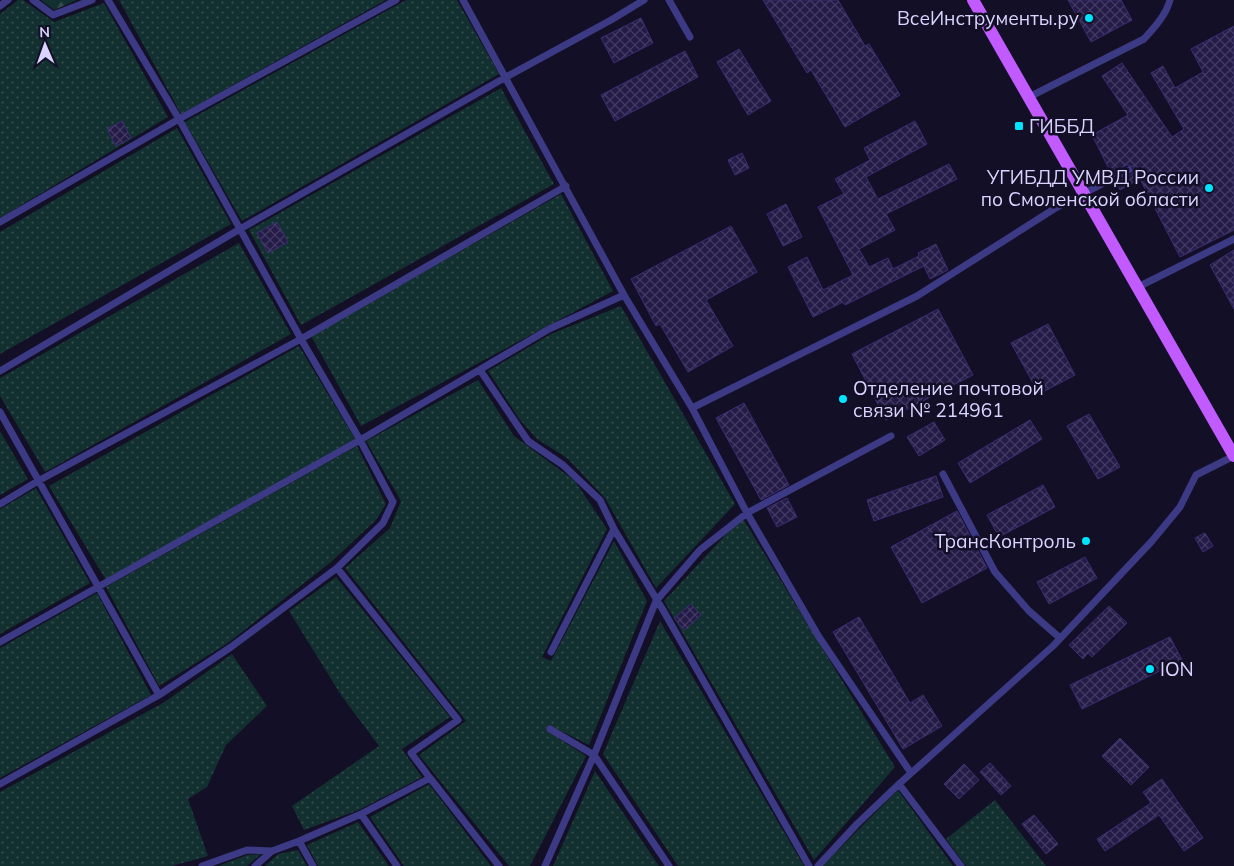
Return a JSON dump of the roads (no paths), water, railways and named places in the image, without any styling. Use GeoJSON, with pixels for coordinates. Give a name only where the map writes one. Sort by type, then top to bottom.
{"type":"FeatureCollection","features":[{"type":"Feature","properties":{"kind":"main road"},"geometry":{"type":"LineString","coordinates":[[973,0],[1234,456]]}},
{"type":"Feature","properties":{"kind":"lane"},"geometry":{"type":"LineString","coordinates":[[0,6],[8,0]]}},
{"type":"Feature","properties":{"kind":"lane"},"geometry":{"type":"LineString","coordinates":[[33,0],[53,15],[92,0]]}},
{"type":"Feature","properties":{"kind":"lane"},"geometry":{"type":"LineString","coordinates":[[0,784],[159,695],[231,647],[337,568],[383,523],[393,502],[179,119],[108,0]]}},
{"type":"Feature","properties":{"kind":"lane"},"geometry":{"type":"LineString","coordinates":[[0,222],[179,119],[396,0]]}},
{"type":"Feature","properties":{"kind":"lane"},"geometry":{"type":"LineString","coordinates":[[463,0],[624,295],[692,408],[747,513],[819,637],[911,773]]}},
{"type":"Feature","properties":{"kind":"lane"},"geometry":{"type":"LineString","coordinates":[[0,371],[240,229],[506,77],[612,20],[644,0]]}},
{"type":"Feature","properties":{"kind":"lane"},"geometry":{"type":"LineString","coordinates":[[669,0],[690,37]]}},
{"type":"Feature","properties":{"kind":"lane"},"geometry":{"type":"LineString","coordinates":[[1029,97],[1144,39],[1155,27],[1168,7],[1170,0]]}},
{"type":"Feature","properties":{"kind":"lane"},"geometry":{"type":"LineString","coordinates":[[692,408],[917,296],[1054,209],[1129,170]]}},
{"type":"Feature","properties":{"kind":"lane"},"geometry":{"type":"LineString","coordinates":[[0,504],[38,481],[301,339],[566,186]]}},
{"type":"Feature","properties":{"kind":"lane"},"geometry":{"type":"LineString","coordinates":[[1138,287],[1234,239]]}},
{"type":"Feature","properties":{"kind":"lane"},"geometry":{"type":"LineString","coordinates":[[0,642],[360,440],[548,329],[624,295]]}},
{"type":"Feature","properties":{"kind":"lane"},"geometry":{"type":"LineString","coordinates":[[480,370],[528,441],[563,465],[600,500],[614,529],[809,866]]}},
{"type":"Feature","properties":{"kind":"lane"},"geometry":{"type":"LineString","coordinates":[[0,412],[159,695]]}},
{"type":"Feature","properties":{"kind":"lane"},"geometry":{"type":"LineString","coordinates":[[545,866],[594,755],[656,600],[700,550],[747,513],[891,436]]}},
{"type":"Feature","properties":{"kind":"lane"},"geometry":{"type":"LineString","coordinates":[[819,866],[856,824],[1060,638],[1164,527],[1180,507],[1196,475],[1234,456]]}},
{"type":"Feature","properties":{"kind":"lane"},"geometry":{"type":"LineString","coordinates":[[943,474],[995,572],[1029,612],[1060,638]]}},
{"type":"Feature","properties":{"kind":"lane"},"geometry":{"type":"LineString","coordinates":[[551,652],[614,529]]}},
{"type":"Feature","properties":{"kind":"lane"},"geometry":{"type":"LineString","coordinates":[[337,568],[458,720],[411,753],[499,866]]}},
{"type":"Feature","properties":{"kind":"lane"},"geometry":{"type":"LineString","coordinates":[[550,729],[594,755],[669,866]]}},
{"type":"Feature","properties":{"kind":"lane"},"geometry":{"type":"LineString","coordinates":[[255,866],[272,851],[361,814],[430,778]]}},
{"type":"Feature","properties":{"kind":"lane"},"geometry":{"type":"LineString","coordinates":[[899,784],[961,866]]}},
{"type":"Feature","properties":{"kind":"lane"},"geometry":{"type":"LineString","coordinates":[[361,814],[397,866]]}},
{"type":"Feature","properties":{"kind":"lane"},"geometry":{"type":"LineString","coordinates":[[299,841],[313,866]]}},
{"type":"Feature","properties":{"kind":"lane"},"geometry":{"type":"LineString","coordinates":[[202,866],[247,850],[272,851]]}},
{"type":"Feature","properties":{"kind":"place","name":"ВсеИнструменты.ру"},"geometry":{"type":"Point","coordinates":[1089,18]}},
{"type":"Feature","properties":{"kind":"place","name":"ГИББД"},"geometry":{"type":"Point","coordinates":[1019,126]}},
{"type":"Feature","properties":{"kind":"place","name":"УГИБДД УМВД России по Смоленской области"},"geometry":{"type":"Point","coordinates":[1209,188]}},
{"type":"Feature","properties":{"kind":"place","name":"Отделение почтовой связи № 214961"},"geometry":{"type":"Point","coordinates":[843,399]}},
{"type":"Feature","properties":{"kind":"place","name":"ТрансКонтроль"},"geometry":{"type":"Point","coordinates":[1086,541]}},
{"type":"Feature","properties":{"kind":"place","name":"ION"},"geometry":{"type":"Point","coordinates":[1150,669]}}]}
